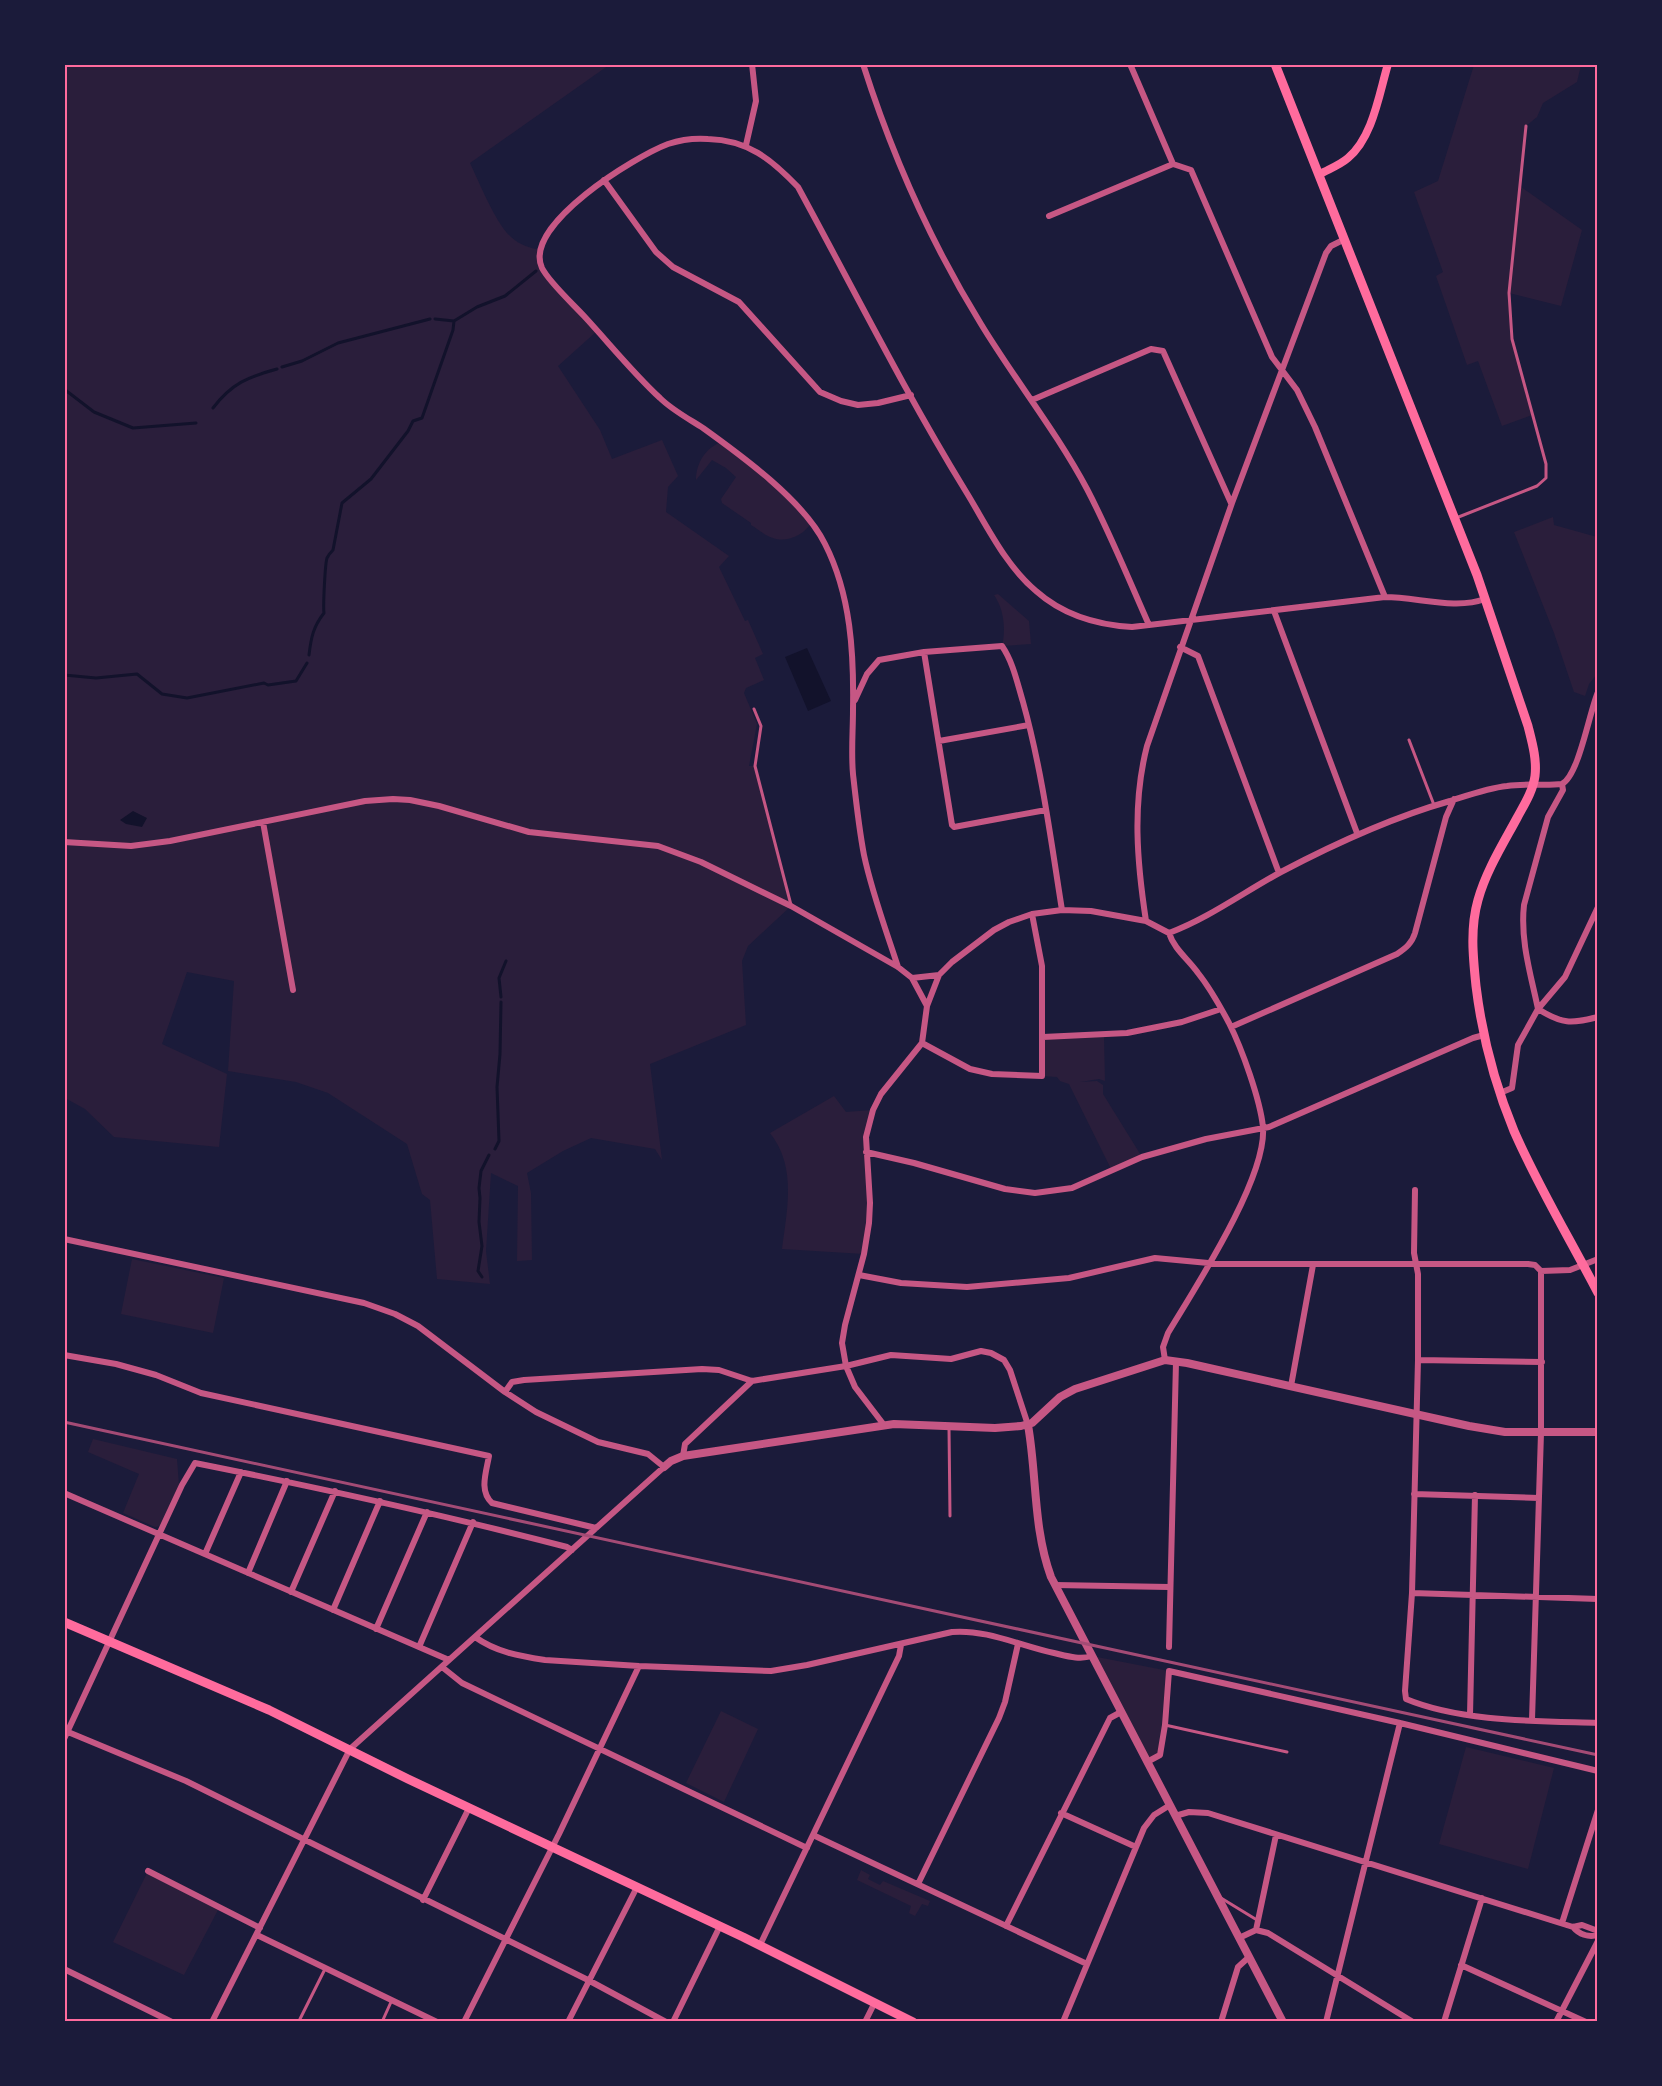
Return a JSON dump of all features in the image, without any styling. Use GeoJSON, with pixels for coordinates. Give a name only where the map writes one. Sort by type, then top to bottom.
{"type":"FeatureCollection","features":[{"type":"Feature","properties":{"kind":"main road"},"geometry":{"type":"LineString","coordinates":[[1275,64],[1485,599],[1528,726],[1534,750],[1533,785],[1490,869],[1476,907],[1473,926],[1474,966],[1484,1035],[1500,1093],[1522,1148],[1598,1293]]}},
{"type":"Feature","properties":{"kind":"main road"},"geometry":{"type":"LineString","coordinates":[[1320,174],[1348,158],[1360,144],[1371,121],[1388,64]]}},
{"type":"Feature","properties":{"kind":"main road"},"geometry":{"type":"LineString","coordinates":[[64,1622],[269,1710],[469,1808],[760,1945],[913,2022]]}},
{"type":"Feature","properties":{"kind":"street"},"geometry":{"type":"LineString","coordinates":[[746,145],[756,101],[752,64]]}},
{"type":"Feature","properties":{"kind":"street"},"geometry":{"type":"LineString","coordinates":[[863,64],[897,158],[952,275],[995,347],[1032,400],[1086,488],[1149,625]]}},
{"type":"Feature","properties":{"kind":"street"},"geometry":{"type":"LineString","coordinates":[[1130,64],[1173,164]]}},
{"type":"Feature","properties":{"kind":"street"},"geometry":{"type":"LineString","coordinates":[[898,967],[864,852],[853,770],[854,703],[850,626],[841,584],[825,543],[811,523],[767,476],[732,448],[661,399],[553,282],[541,266],[541,250],[561,215],[604,180],[646,154],[676,142],[711,139],[746,145],[774,163],[798,187],[934,438],[996,541],[1019,573],[1036,591],[1057,606],[1087,620],[1119,626],[1190,621],[1385,597],[1467,604],[1485,599]]}},
{"type":"Feature","properties":{"kind":"street"},"geometry":{"type":"LineString","coordinates":[[1049,216],[1173,164],[1191,170],[1272,357],[1296,390],[1315,427],[1385,597]]}},
{"type":"Feature","properties":{"kind":"street"},"geometry":{"type":"LineString","coordinates":[[604,180],[656,252],[673,267],[740,302],[820,393],[858,405],[911,395]]}},
{"type":"Feature","properties":{"kind":"street"},"geometry":{"type":"LineString","coordinates":[[1146,921],[1138,855],[1136,814],[1139,775],[1147,746],[1232,503],[1326,253],[1330,246],[1345,239]]}},
{"type":"Feature","properties":{"kind":"street"},"geometry":{"type":"LineString","coordinates":[[1032,400],[1151,349],[1163,351],[1232,503]]}},
{"type":"Feature","properties":{"kind":"street"},"geometry":{"type":"LineString","coordinates":[[1274,611],[1357,833]]}},
{"type":"Feature","properties":{"kind":"street"},"geometry":{"type":"LineString","coordinates":[[854,703],[867,675],[879,660],[924,652],[1002,646],[1010,658],[1029,725],[1046,810],[1062,910]]}},
{"type":"Feature","properties":{"kind":"street"},"geometry":{"type":"LineString","coordinates":[[1180,647],[1198,656],[1279,873]]}},
{"type":"Feature","properties":{"kind":"street"},"geometry":{"type":"LineString","coordinates":[[924,652],[952,825],[954,827],[1046,810]]}},
{"type":"Feature","properties":{"kind":"street"},"geometry":{"type":"LineString","coordinates":[[1168,933],[1235,901],[1279,873],[1357,833],[1434,805],[1509,785],[1568,782],[1577,762],[1598,692]]}},
{"type":"Feature","properties":{"kind":"street"},"geometry":{"type":"LineString","coordinates":[[939,741],[1029,725]]}},
{"type":"Feature","properties":{"kind":"street"},"geometry":{"type":"LineString","coordinates":[[1562,784],[1563,790],[1548,817],[1530,884],[1523,920],[1526,954],[1539,1009],[1554,1019],[1566,1022],[1581,1022],[1598,1017]]}},
{"type":"Feature","properties":{"kind":"street"},"geometry":{"type":"LineString","coordinates":[[64,842],[131,846],[170,841],[365,801],[393,799],[439,806],[529,832],[658,846],[701,862],[791,906],[898,967],[912,978],[927,1006]]}},
{"type":"Feature","properties":{"kind":"street"},"geometry":{"type":"LineString","coordinates":[[1231,1027],[1406,948],[1413,940],[1446,817],[1454,799]]}},
{"type":"Feature","properties":{"kind":"street"},"geometry":{"type":"LineString","coordinates":[[263,822],[293,990]]}},
{"type":"Feature","properties":{"kind":"street"},"geometry":{"type":"LineString","coordinates":[[1500,1093],[1512,1088],[1518,1045],[1539,1009],[1565,977],[1598,907]]}},
{"type":"Feature","properties":{"kind":"street"},"geometry":{"type":"LineString","coordinates":[[884,1425],[862,1397],[846,1366],[842,1343],[869,1223],[866,1137],[873,1110],[881,1094],[922,1042],[927,1006],[939,975],[994,930],[1008,922],[1032,915],[1062,910],[1091,911],[1146,921],[1168,933],[1172,943],[1198,973],[1221,1009],[1245,1059],[1263,1128],[1261,1146],[1240,1205],[1209,1264],[1168,1333],[1163,1347],[1165,1360]]}},
{"type":"Feature","properties":{"kind":"street"},"geometry":{"type":"LineString","coordinates":[[922,1042],[970,1069],[992,1074],[1042,1076],[1041,966],[1032,915]]}},
{"type":"Feature","properties":{"kind":"street"},"geometry":{"type":"LineString","coordinates":[[912,978],[939,975]]}},
{"type":"Feature","properties":{"kind":"street"},"geometry":{"type":"LineString","coordinates":[[1043,1037],[1127,1033],[1182,1022],[1221,1009]]}},
{"type":"Feature","properties":{"kind":"street"},"geometry":{"type":"LineString","coordinates":[[866,1152],[914,1162],[1005,1189],[1035,1193],[1072,1188],[1142,1157],[1206,1139],[1269,1127],[1484,1035]]}},
{"type":"Feature","properties":{"kind":"street"},"geometry":{"type":"LineString","coordinates":[[1415,1190],[1414,1253],[1418,1274],[1418,1360],[1412,1593],[1406,1699],[1470,1715],[1598,1723]]}},
{"type":"Feature","properties":{"kind":"street"},"geometry":{"type":"LineString","coordinates":[[64,1239],[364,1303],[395,1314],[418,1326],[505,1392],[536,1412],[598,1442],[648,1454],[664,1467]]}},
{"type":"Feature","properties":{"kind":"street"},"geometry":{"type":"LineString","coordinates":[[859,1275],[901,1283],[967,1287],[1069,1278],[1155,1258],[1209,1264],[1535,1265],[1541,1271],[1542,1362],[1532,1720]]}},
{"type":"Feature","properties":{"kind":"street"},"geometry":{"type":"LineString","coordinates":[[1541,1271],[1570,1270],[1598,1259]]}},
{"type":"Feature","properties":{"kind":"street"},"geometry":{"type":"LineString","coordinates":[[1291,1386],[1313,1265]]}},
{"type":"Feature","properties":{"kind":"street"},"geometry":{"type":"LineString","coordinates":[[505,1392],[512,1382],[524,1380],[702,1368],[719,1370],[752,1381],[846,1366],[891,1355],[951,1359],[981,1352],[991,1353],[1004,1360],[1010,1370],[1028,1425],[1034,1496],[1044,1557],[1055,1585],[1283,2022]]}},
{"type":"Feature","properties":{"kind":"street"},"geometry":{"type":"LineString","coordinates":[[64,1355],[116,1364],[156,1375],[201,1393],[489,1456],[484,1488],[486,1497],[492,1503],[596,1528]]}},
{"type":"Feature","properties":{"kind":"street"},"geometry":{"type":"LineString","coordinates":[[212,2022],[350,1749],[671,1461],[683,1456],[884,1425],[915,1424],[995,1428],[1028,1425],[1060,1397],[1075,1389],[1165,1360],[1291,1386],[1416,1416],[1505,1432],[1598,1432]]}},
{"type":"Feature","properties":{"kind":"street"},"geometry":{"type":"LineString","coordinates":[[1418,1360],[1542,1362]]}},
{"type":"Feature","properties":{"kind":"street"},"geometry":{"type":"LineString","coordinates":[[1169,1647],[1176,1362]]}},
{"type":"Feature","properties":{"kind":"street"},"geometry":{"type":"LineString","coordinates":[[683,1456],[685,1444],[752,1381]]}},
{"type":"Feature","properties":{"kind":"street"},"geometry":{"type":"LineString","coordinates":[[64,1739],[182,1485],[195,1463],[472,1522],[572,1550]]}},
{"type":"Feature","properties":{"kind":"street"},"geometry":{"type":"LineString","coordinates":[[205,1554],[241,1472]]}},
{"type":"Feature","properties":{"kind":"street"},"geometry":{"type":"LineString","coordinates":[[248,1573],[287,1481]]}},
{"type":"Feature","properties":{"kind":"street"},"geometry":{"type":"LineString","coordinates":[[291,1592],[335,1491]]}},
{"type":"Feature","properties":{"kind":"street"},"geometry":{"type":"LineString","coordinates":[[64,1493],[449,1660]]}},
{"type":"Feature","properties":{"kind":"street"},"geometry":{"type":"LineString","coordinates":[[1414,1494],[1539,1498]]}},
{"type":"Feature","properties":{"kind":"street"},"geometry":{"type":"LineString","coordinates":[[1470,1715],[1475,1495]]}},
{"type":"Feature","properties":{"kind":"street"},"geometry":{"type":"LineString","coordinates":[[333,1610],[380,1501]]}},
{"type":"Feature","properties":{"kind":"street"},"geometry":{"type":"LineString","coordinates":[[376,1629],[427,1512]]}},
{"type":"Feature","properties":{"kind":"street"},"geometry":{"type":"LineString","coordinates":[[419,1647],[472,1522]]}},
{"type":"Feature","properties":{"kind":"street"},"geometry":{"type":"LineString","coordinates":[[1055,1585],[1169,1587]]}},
{"type":"Feature","properties":{"kind":"street"},"geometry":{"type":"LineString","coordinates":[[1412,1593],[1598,1599]]}},
{"type":"Feature","properties":{"kind":"street"},"geometry":{"type":"LineString","coordinates":[[475,1637],[493,1648],[545,1660],[737,1671],[771,1671],[807,1665],[964,1631],[978,1632],[1075,1658],[1092,1656]]}},
{"type":"Feature","properties":{"kind":"street"},"geometry":{"type":"LineString","coordinates":[[918,1884],[999,1718],[1005,1702],[1018,1644]]}},
{"type":"Feature","properties":{"kind":"street"},"geometry":{"type":"LineString","coordinates":[[760,1945],[899,1656],[901,1645]]}},
{"type":"Feature","properties":{"kind":"street"},"geometry":{"type":"LineString","coordinates":[[464,2022],[553,1848],[639,1666]]}},
{"type":"Feature","properties":{"kind":"street"},"geometry":{"type":"LineString","coordinates":[[442,1667],[462,1683],[807,1848]]}},
{"type":"Feature","properties":{"kind":"street"},"geometry":{"type":"LineString","coordinates":[[1147,1762],[1160,1755],[1169,1671],[1598,1771]]}},
{"type":"Feature","properties":{"kind":"street"},"geometry":{"type":"LineString","coordinates":[[1006,1926],[1110,1718],[1121,1712]]}},
{"type":"Feature","properties":{"kind":"street"},"geometry":{"type":"LineString","coordinates":[[1326,2022],[1400,1723]]}},
{"type":"Feature","properties":{"kind":"street"},"geometry":{"type":"LineString","coordinates":[[68,1731],[186,1781],[588,1980],[666,2022]]}},
{"type":"Feature","properties":{"kind":"street"},"geometry":{"type":"LineString","coordinates":[[1063,2022],[1136,1847],[1149,1821],[1158,1811],[1170,1805]]}},
{"type":"Feature","properties":{"kind":"street"},"geometry":{"type":"LineString","coordinates":[[423,1900],[469,1808]]}},
{"type":"Feature","properties":{"kind":"street"},"geometry":{"type":"LineString","coordinates":[[1562,1923],[1598,1810]]}},
{"type":"Feature","properties":{"kind":"street"},"geometry":{"type":"LineString","coordinates":[[1175,1816],[1189,1812],[1202,1812],[1573,1927],[1582,1925],[1598,1933]]}},
{"type":"Feature","properties":{"kind":"street"},"geometry":{"type":"LineString","coordinates":[[1061,1813],[1136,1847]]}},
{"type":"Feature","properties":{"kind":"street"},"geometry":{"type":"LineString","coordinates":[[813,1835],[1086,1964]]}},
{"type":"Feature","properties":{"kind":"street"},"geometry":{"type":"LineString","coordinates":[[1256,1930],[1276,1835]]}},
{"type":"Feature","properties":{"kind":"street"},"geometry":{"type":"LineString","coordinates":[[148,1871],[325,1968],[437,2022]]}},
{"type":"Feature","properties":{"kind":"street"},"geometry":{"type":"LineString","coordinates":[[568,2022],[637,1887]]}},
{"type":"Feature","properties":{"kind":"street"},"geometry":{"type":"LineString","coordinates":[[1444,2022],[1482,1898]]}},
{"type":"Feature","properties":{"kind":"street"},"geometry":{"type":"LineString","coordinates":[[673,2022],[720,1926]]}},
{"type":"Feature","properties":{"kind":"street"},"geometry":{"type":"LineString","coordinates":[[1239,1938],[1256,1930],[1268,1932],[1413,2022]]}},
{"type":"Feature","properties":{"kind":"street"},"geometry":{"type":"LineString","coordinates":[[1556,2022],[1598,1941]]}},
{"type":"Feature","properties":{"kind":"street"},"geometry":{"type":"LineString","coordinates":[[1221,2022],[1238,1967],[1249,1957]]}},
{"type":"Feature","properties":{"kind":"street"},"geometry":{"type":"LineString","coordinates":[[1461,1965],[1586,2022]]}},
{"type":"Feature","properties":{"kind":"street"},"geometry":{"type":"LineString","coordinates":[[64,1969],[172,2022]]}},
{"type":"Feature","properties":{"kind":"street"},"geometry":{"type":"LineString","coordinates":[[865,2022],[875,2002]]}},
{"type":"Feature","properties":{"kind":"lane"},"geometry":{"type":"LineString","coordinates":[[1454,519],[1537,486],[1546,478],[1546,464],[1512,339],[1509,293],[1526,126]]}},
{"type":"Feature","properties":{"kind":"lane"},"geometry":{"type":"LineString","coordinates":[[754,709],[761,726],[755,766],[791,906]]}},
{"type":"Feature","properties":{"kind":"lane"},"geometry":{"type":"LineString","coordinates":[[1409,740],[1434,805]]}},
{"type":"Feature","properties":{"kind":"lane"},"geometry":{"type":"LineString","coordinates":[[949,1427],[950,1516]]}},
{"type":"Feature","properties":{"kind":"lane"},"geometry":{"type":"LineString","coordinates":[[1165,1725],[1287,1752]]}},
{"type":"Feature","properties":{"kind":"lane"},"geometry":{"type":"LineString","coordinates":[[1217,1896],[1258,1921]]}},
{"type":"Feature","properties":{"kind":"lane"},"geometry":{"type":"LineString","coordinates":[[300,2019],[325,1968]]}},
{"type":"Feature","properties":{"kind":"lane"},"geometry":{"type":"LineString","coordinates":[[382,2022],[392,2000]]}},
{"type":"Feature","properties":{"kind":"shaded area"},"geometry":{"type":"Polygon","coordinates":[[[64,65],[609,65],[470,163],[488,202],[505,231],[521,244],[541,250],[541,266],[597,331],[558,366],[600,430],[612,459],[662,440],[678,476],[668,487],[666,512],[729,556],[719,567],[745,621],[748,620],[763,654],[755,658],[764,680],[746,688],[744,693],[757,724],[749,766],[755,766],[791,906],[748,946],[742,961],[746,1025],[650,1064],[662,1160],[655,1149],[591,1138],[563,1151],[527,1173],[531,1193],[532,1260],[517,1261],[518,1186],[491,1173],[486,1251],[490,1284],[437,1279],[430,1200],[422,1194],[407,1144],[328,1093],[296,1082],[228,1071],[234,981],[187,972],[162,1044],[227,1074],[219,1147],[114,1137],[85,1109],[65,1098],[64,65]]]}},
{"type":"Feature","properties":{"kind":"shaded area"},"geometry":{"type":"Polygon","coordinates":[[[1474,65],[1581,65],[1577,82],[1543,103],[1537,117],[1526,126],[1521,187],[1582,230],[1561,306],[1509,293],[1512,339],[1532,415],[1502,426],[1478,361],[1467,365],[1436,276],[1443,272],[1414,192],[1438,181],[1474,65]]]}},
{"type":"Feature","properties":{"kind":"shaded area"},"geometry":{"type":"Polygon","coordinates":[[[722,442],[767,476],[811,523],[804,531],[789,539],[770,537],[722,503],[721,499],[736,477],[712,460],[696,480],[703,456],[716,444],[722,442]]]}},
{"type":"Feature","properties":{"kind":"shaded area"},"geometry":{"type":"Polygon","coordinates":[[[1553,517],[1554,525],[1597,537],[1597,674],[1589,684],[1585,696],[1574,692],[1554,633],[1514,532],[1553,517]]]}},
{"type":"Feature","properties":{"kind":"shaded area"},"geometry":{"type":"Polygon","coordinates":[[[998,594],[1029,621],[1031,644],[1002,646],[1003,619],[994,595],[998,594]]]}},
{"type":"Feature","properties":{"kind":"shaded area"},"geometry":{"type":"Polygon","coordinates":[[[807,648],[831,701],[808,711],[785,657],[807,648]]]}},
{"type":"Feature","properties":{"kind":"shaded area"},"geometry":{"type":"Polygon","coordinates":[[[133,811],[147,818],[142,827],[126,824],[120,820],[133,811]]]}},
{"type":"Feature","properties":{"kind":"shaded area"},"geometry":{"type":"Polygon","coordinates":[[[1043,1037],[1104,1037],[1105,1081],[1099,1079],[1080,1082],[1097,1081],[1103,1085],[1103,1094],[1142,1157],[1112,1171],[1069,1084],[1060,1081],[1057,1077],[1042,1076],[1043,1037]]]}},
{"type":"Feature","properties":{"kind":"shaded area"},"geometry":{"type":"Polygon","coordinates":[[[834,1096],[846,1112],[873,1110],[866,1137],[870,1203],[864,1254],[782,1249],[788,1204],[787,1174],[784,1160],[770,1133],[834,1096]]]}},
{"type":"Feature","properties":{"kind":"shaded area"},"geometry":{"type":"Polygon","coordinates":[[[132,1259],[224,1278],[213,1333],[121,1314],[132,1259]]]}},
{"type":"Feature","properties":{"kind":"shaded area"},"geometry":{"type":"Polygon","coordinates":[[[93,1439],[177,1459],[179,1485],[161,1526],[155,1527],[123,1513],[139,1474],[88,1452],[93,1439]]]}},
{"type":"Feature","properties":{"kind":"shaded area"},"geometry":{"type":"Polygon","coordinates":[[[1092,1656],[1169,1671],[1160,1755],[1147,1762],[1092,1656]]]}},
{"type":"Feature","properties":{"kind":"shaded area"},"geometry":{"type":"Polygon","coordinates":[[[721,1711],[758,1729],[724,1802],[686,1783],[721,1711]]]}},
{"type":"Feature","properties":{"kind":"shaded area"},"geometry":{"type":"Polygon","coordinates":[[[1466,1747],[1554,1768],[1528,1869],[1439,1844],[1466,1747]]]}},
{"type":"Feature","properties":{"kind":"shaded area"},"geometry":{"type":"Polygon","coordinates":[[[861,1870],[870,1875],[868,1879],[880,1885],[883,1881],[930,1901],[928,1906],[922,1904],[915,1916],[909,1913],[911,1906],[857,1880],[861,1870]]]}},
{"type":"Feature","properties":{"kind":"shaded area"},"geometry":{"type":"Polygon","coordinates":[[[148,1871],[219,1908],[184,1975],[113,1942],[148,1871]]]}},
{"type":"Feature","properties":{"kind":"waterway"},"geometry":{"type":"LineString","coordinates":[[309,655],[313,633],[324,613],[326,562],[333,550],[342,503],[371,479],[408,431],[413,421],[422,418],[453,330],[454,321],[477,307],[505,296],[536,271]]}},
{"type":"Feature","properties":{"kind":"waterway"},"geometry":{"type":"LineString","coordinates":[[282,367],[302,361],[338,343],[430,319]]}},
{"type":"Feature","properties":{"kind":"waterway"},"geometry":{"type":"LineString","coordinates":[[435,319],[454,321]]}},
{"type":"Feature","properties":{"kind":"waterway"},"geometry":{"type":"LineString","coordinates":[[213,408],[227,392],[241,382],[277,369]]}},
{"type":"Feature","properties":{"kind":"waterway"},"geometry":{"type":"LineString","coordinates":[[64,389],[94,412],[133,428],[196,423]]}},
{"type":"Feature","properties":{"kind":"waterway"},"geometry":{"type":"LineString","coordinates":[[64,675],[96,678],[137,674],[162,694],[187,698],[264,683],[268,685],[296,681],[307,663]]}},
{"type":"Feature","properties":{"kind":"waterway"},"geometry":{"type":"LineString","coordinates":[[501,997],[499,978],[506,961]]}},
{"type":"Feature","properties":{"kind":"waterway"},"geometry":{"type":"LineString","coordinates":[[495,1149],[499,1141],[497,1087],[501,1002]]}},
{"type":"Feature","properties":{"kind":"waterway"},"geometry":{"type":"LineString","coordinates":[[482,1277],[478,1271],[482,1246],[479,1188],[481,1171],[489,1155]]}},
{"type":"Feature","properties":{"kind":"railway"},"geometry":{"type":"LineString","coordinates":[[64,1422],[1598,1755]]}}]}
